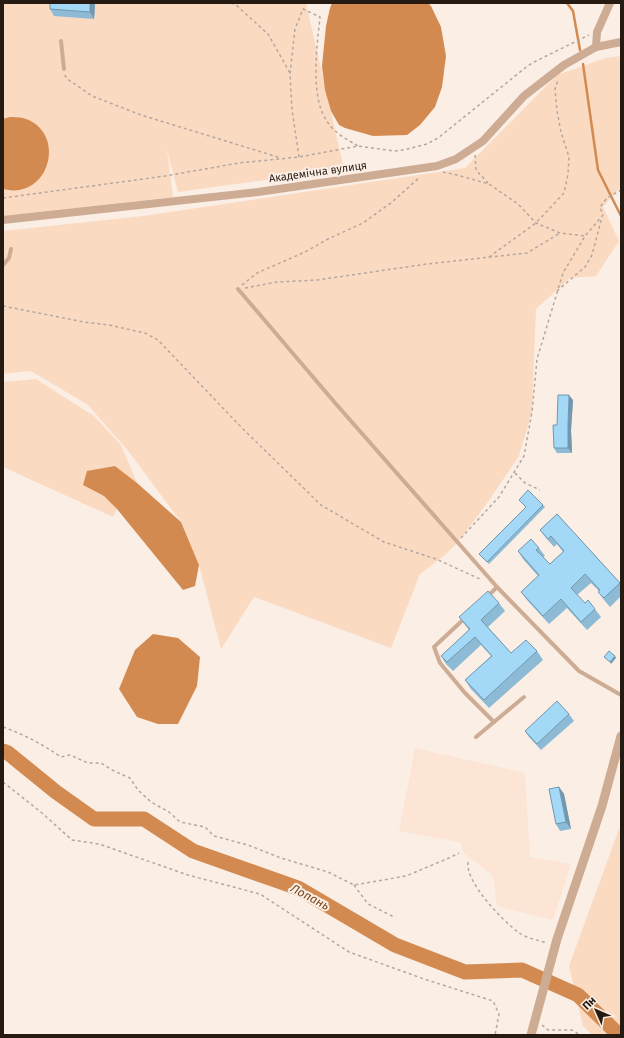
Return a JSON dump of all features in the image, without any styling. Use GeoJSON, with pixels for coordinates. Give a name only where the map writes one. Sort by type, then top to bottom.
{"type":"FeatureCollection","features":[{"type":"Feature","properties":{"kind":"street"},"geometry":{"type":"LineString","coordinates":[[610,3],[596,32],[596,46],[621,42]]}},
{"type":"Feature","properties":{"kind":"street","name":"Академічна вулиця"},"geometry":{"type":"LineString","coordinates":[[3,220],[258,192],[437,166],[456,159],[483,141],[524,96],[564,65],[596,46]]}},
{"type":"Feature","properties":{"kind":"street"},"geometry":{"type":"LineString","coordinates":[[531,1035],[555,945],[600,813],[621,736]]}},
{"type":"Feature","properties":{"kind":"lane"},"geometry":{"type":"LineString","coordinates":[[61,41],[64,69]]}},
{"type":"Feature","properties":{"kind":"lane"},"geometry":{"type":"LineString","coordinates":[[3,265],[9,258],[11,249]]}},
{"type":"Feature","properties":{"kind":"lane"},"geometry":{"type":"LineString","coordinates":[[238,289],[457,543],[497,587],[579,671],[621,695]]}},
{"type":"Feature","properties":{"kind":"lane"},"geometry":{"type":"LineString","coordinates":[[486,598],[497,587]]}},
{"type":"Feature","properties":{"kind":"lane"},"geometry":{"type":"LineString","coordinates":[[468,614],[434,647],[440,663],[465,693],[494,722]]}},
{"type":"Feature","properties":{"kind":"lane"},"geometry":{"type":"LineString","coordinates":[[476,737],[524,697]]}},
{"type":"Feature","properties":{"kind":"path"},"geometry":{"type":"LineString","coordinates":[[231,3],[236,5],[268,34],[290,74]]}},
{"type":"Feature","properties":{"kind":"path"},"geometry":{"type":"LineString","coordinates":[[300,157],[292,110],[290,74],[295,29],[303,9],[320,17],[316,48],[316,78],[322,113],[329,124],[337,132],[358,146]]}},
{"type":"Feature","properties":{"kind":"path"},"geometry":{"type":"LineString","coordinates":[[3,198],[164,176],[239,163],[300,157],[358,146],[394,151],[427,144],[438,138],[524,68],[585,37]]}},
{"type":"Feature","properties":{"kind":"path"},"geometry":{"type":"LineString","coordinates":[[488,257],[536,223],[564,193],[568,174],[569,157],[561,132],[555,89],[564,65]]}},
{"type":"Feature","properties":{"kind":"path"},"geometry":{"type":"LineString","coordinates":[[64,69],[66,78],[92,96],[142,115],[282,158]]}},
{"type":"Feature","properties":{"kind":"path"},"geometry":{"type":"LineString","coordinates":[[475,147],[476,170],[489,184],[518,204],[536,223],[560,233],[585,236]]}},
{"type":"Feature","properties":{"kind":"path"},"geometry":{"type":"LineString","coordinates":[[438,172],[458,174],[489,184]]}},
{"type":"Feature","properties":{"kind":"path"},"geometry":{"type":"LineString","coordinates":[[238,289],[257,273],[363,223],[392,202],[421,176]]}},
{"type":"Feature","properties":{"kind":"path"},"geometry":{"type":"LineString","coordinates":[[557,291],[585,267],[592,256],[603,215],[600,207],[607,198],[621,190]]}},
{"type":"Feature","properties":{"kind":"path"},"geometry":{"type":"LineString","coordinates":[[457,543],[499,497],[524,456],[532,412],[537,359],[557,291],[563,273],[585,236],[603,215]]}},
{"type":"Feature","properties":{"kind":"path"},"geometry":{"type":"LineString","coordinates":[[238,289],[278,282],[317,280],[427,264],[526,253],[560,233]]}},
{"type":"Feature","properties":{"kind":"path"},"geometry":{"type":"LineString","coordinates":[[3,306],[84,322],[109,325],[145,333],[158,340],[242,428],[321,505],[384,542],[436,559],[484,581]]}},
{"type":"Feature","properties":{"kind":"path"},"geometry":{"type":"LineString","coordinates":[[515,473],[525,483],[540,490]]}},
{"type":"Feature","properties":{"kind":"path"},"geometry":{"type":"LineString","coordinates":[[3,727],[26,735],[62,757],[70,756],[88,763],[101,763],[130,778],[138,790],[150,802],[169,812],[180,822],[205,827],[214,836],[248,845],[281,858],[328,872],[354,885],[368,904],[394,917]]}},
{"type":"Feature","properties":{"kind":"path"},"geometry":{"type":"LineString","coordinates":[[3,782],[42,813],[72,840],[100,844],[188,875],[260,894],[349,952],[424,980],[493,1001],[499,1014],[495,1035]]}},
{"type":"Feature","properties":{"kind":"path"},"geometry":{"type":"LineString","coordinates":[[354,885],[406,876],[450,858],[458,853]]}},
{"type":"Feature","properties":{"kind":"path"},"geometry":{"type":"LineString","coordinates":[[468,862],[467,868],[477,890],[487,900],[497,914],[519,933],[555,945]]}},
{"type":"Feature","properties":{"kind":"path"},"geometry":{"type":"LineString","coordinates":[[535,1018],[548,1030],[572,1030],[580,1035]]}},
{"type":"Feature","properties":{"kind":"shaded area"},"geometry":{"type":"Polygon","coordinates":[[[3,3],[306,3],[344,169],[178,192],[167,150],[173,197],[3,217],[3,3]]]}},
{"type":"Feature","properties":{"kind":"shaded area"},"geometry":{"type":"Polygon","coordinates":[[[332,3],[428,3],[431,6],[441,27],[446,56],[442,87],[435,107],[420,125],[407,135],[373,136],[345,128],[339,125],[331,111],[325,90],[322,66],[326,26],[332,3]]]}},
{"type":"Feature","properties":{"kind":"shaded area"},"geometry":{"type":"Polygon","coordinates":[[[621,56],[621,186],[603,207],[619,241],[596,276],[570,278],[536,309],[532,412],[519,456],[488,502],[457,543],[445,555],[420,574],[391,648],[254,597],[221,649],[199,565],[181,522],[129,452],[88,405],[31,371],[3,374],[3,231],[143,216],[465,168],[557,75],[606,58],[621,56]]]}},
{"type":"Feature","properties":{"kind":"shaded area"},"geometry":{"type":"Polygon","coordinates":[[[10,117],[23,118],[37,125],[45,136],[49,149],[48,163],[42,175],[32,185],[19,190],[3,189],[3,119],[10,117]]]}},
{"type":"Feature","properties":{"kind":"shaded area"},"geometry":{"type":"Polygon","coordinates":[[[36,379],[94,416],[121,445],[137,483],[115,466],[83,485],[104,496],[117,509],[113,517],[3,467],[3,382],[36,379]]]}},
{"type":"Feature","properties":{"kind":"shaded area"},"geometry":{"type":"Polygon","coordinates":[[[115,466],[137,483],[181,522],[199,565],[195,586],[183,590],[117,509],[104,496],[83,485],[87,471],[115,466]]]}},
{"type":"Feature","properties":{"kind":"shaded area"},"geometry":{"type":"Polygon","coordinates":[[[153,634],[178,638],[200,657],[197,686],[178,724],[158,724],[137,717],[119,689],[135,650],[153,634]]]}},
{"type":"Feature","properties":{"kind":"shaded area"},"geometry":{"type":"Polygon","coordinates":[[[415,748],[525,773],[530,857],[571,864],[553,920],[497,906],[493,876],[464,853],[460,842],[399,831],[415,748]]]}},
{"type":"Feature","properties":{"kind":"shaded area"},"geometry":{"type":"Polygon","coordinates":[[[619,829],[621,829],[621,1035],[592,1035],[583,1026],[569,966],[619,829]]]}},
{"type":"Feature","properties":{"kind":"building"},"geometry":{"type":"Polygon","coordinates":[[[50,3],[90,3],[90,12],[50,9],[50,3]]]}},
{"type":"Feature","properties":{"kind":"building"},"geometry":{"type":"Polygon","coordinates":[[[558,395],[569,395],[568,448],[554,448],[553,425],[557,425],[558,395]]]}},
{"type":"Feature","properties":{"kind":"building"},"geometry":{"type":"Polygon","coordinates":[[[528,490],[543,505],[487,562],[479,554],[526,507],[519,500],[528,490]]]}},
{"type":"Feature","properties":{"kind":"building"},"geometry":{"type":"Polygon","coordinates":[[[557,514],[620,583],[604,598],[598,592],[600,590],[585,574],[571,588],[585,603],[588,600],[595,609],[581,622],[561,599],[543,616],[521,592],[539,575],[518,551],[531,539],[539,548],[536,550],[550,564],[564,551],[551,536],[548,539],[540,530],[557,514]]]}},
{"type":"Feature","properties":{"kind":"building"},"geometry":{"type":"Polygon","coordinates":[[[488,591],[499,603],[481,620],[511,653],[526,640],[537,651],[484,700],[465,680],[492,656],[475,637],[447,662],[441,656],[470,629],[459,617],[488,591]]]}},
{"type":"Feature","properties":{"kind":"building"},"geometry":{"type":"Polygon","coordinates":[[[609,651],[615,656],[610,662],[604,657],[609,651]]]}},
{"type":"Feature","properties":{"kind":"building"},"geometry":{"type":"Polygon","coordinates":[[[557,701],[569,714],[537,744],[525,731],[557,701]]]}},
{"type":"Feature","properties":{"kind":"building"},"geometry":{"type":"Polygon","coordinates":[[[559,787],[566,822],[556,824],[549,789],[559,787]]]}},
{"type":"Feature","properties":{"kind":"waterway"},"geometry":{"type":"LineString","coordinates":[[567,3],[573,11],[580,50]]}},
{"type":"Feature","properties":{"kind":"waterway"},"geometry":{"type":"LineString","coordinates":[[583,64],[598,170],[621,216]]}},
{"type":"Feature","properties":{"kind":"waterway","name":"Лопань"},"geometry":{"type":"LineString","coordinates":[[3,751],[8,753],[56,792],[94,819],[144,819],[193,851],[298,888],[395,945],[465,972],[522,970],[578,995],[619,1035]]}}]}
